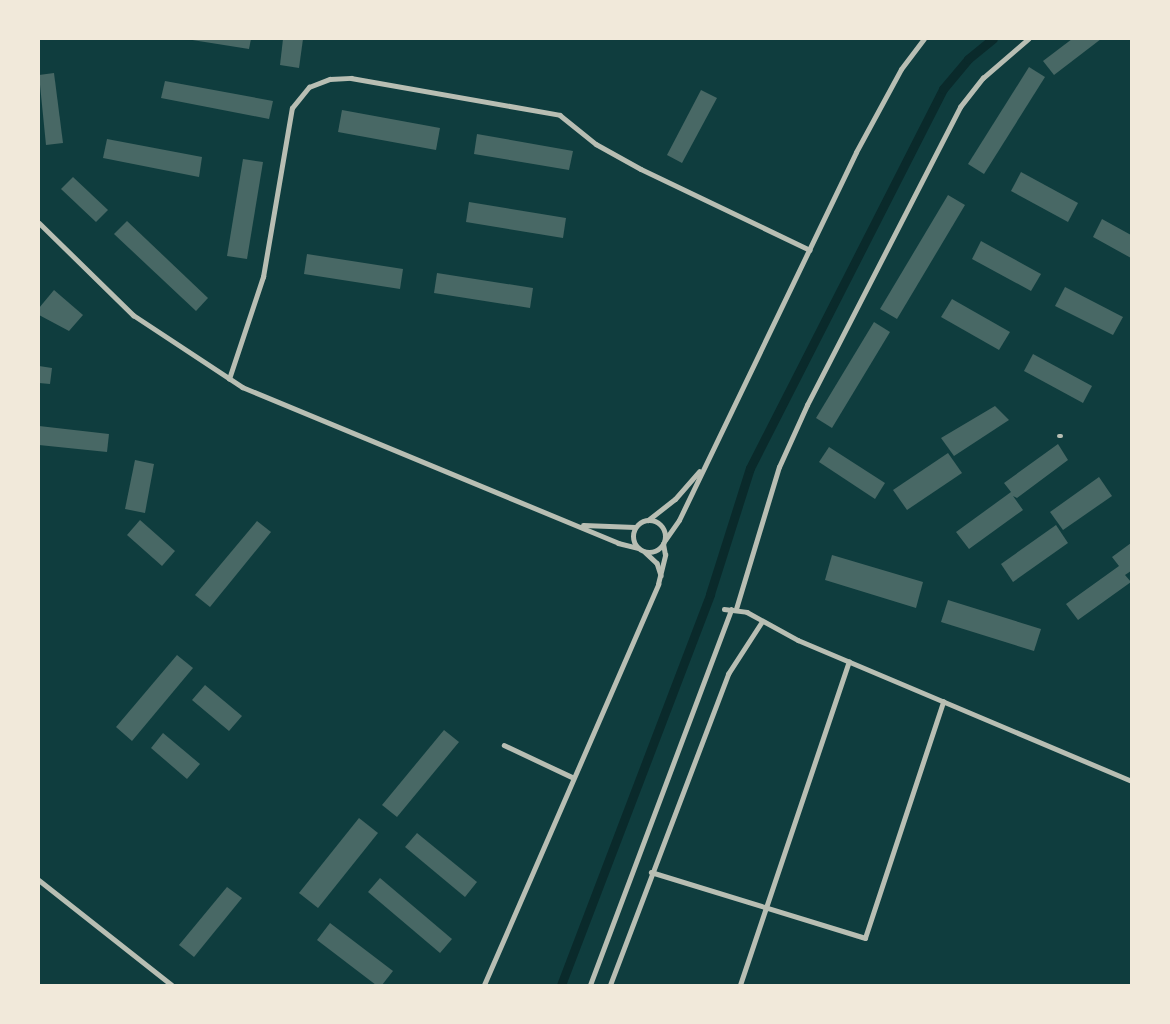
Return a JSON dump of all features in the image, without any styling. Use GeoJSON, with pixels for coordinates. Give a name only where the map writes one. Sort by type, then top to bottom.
{"type":"FeatureCollection","features":[{"type":"Feature","properties":{"kind":"street"},"geometry":{"type":"LineString","coordinates":[[645,552],[656,551],[679,520],[702,468],[880,107],[924,39]]}},
{"type":"Feature","properties":{"kind":"street"},"geometry":{"type":"LineString","coordinates":[[590,985],[733,610],[779,467],[807,405],[960,107],[982,78],[1028,39]]}},
{"type":"Feature","properties":{"kind":"street"},"geometry":{"type":"LineString","coordinates":[[229,379],[263,277],[292,108],[309,87],[330,79],[351,78],[560,115],[596,144],[641,169],[810,250]]}},
{"type":"Feature","properties":{"kind":"street"},"geometry":{"type":"LineString","coordinates":[[39,223],[133,315],[229,379],[638,548],[657,563],[661,575]]}},
{"type":"Feature","properties":{"kind":"street"},"geometry":{"type":"LineString","coordinates":[[578,524],[635,528],[675,498],[702,468]]}},
{"type":"Feature","properties":{"kind":"street"},"geometry":{"type":"LineString","coordinates":[[484,985],[661,575],[664,542],[661,525],[648,520]]}},
{"type":"Feature","properties":{"kind":"street"},"geometry":{"type":"LineString","coordinates":[[635,528],[633,538],[638,548]]}},
{"type":"Feature","properties":{"kind":"street"},"geometry":{"type":"LineString","coordinates":[[724,609],[733,610],[943,702],[1015,728],[1131,781]]}},
{"type":"Feature","properties":{"kind":"street"},"geometry":{"type":"LineString","coordinates":[[610,985],[728,674],[752,642],[760,623]]}},
{"type":"Feature","properties":{"kind":"street"},"geometry":{"type":"LineString","coordinates":[[740,985],[849,662]]}},
{"type":"Feature","properties":{"kind":"street"},"geometry":{"type":"LineString","coordinates":[[651,872],[865,938],[943,702]]}},
{"type":"Feature","properties":{"kind":"street"},"geometry":{"type":"LineString","coordinates":[[504,745],[572,777]]}},
{"type":"Feature","properties":{"kind":"street"},"geometry":{"type":"LineString","coordinates":[[39,880],[172,985]]}},
{"type":"Feature","properties":{"kind":"building"},"geometry":{"type":"Polygon","coordinates":[[[186,39],[251,39],[249,49],[186,39]]]}},
{"type":"Feature","properties":{"kind":"building"},"geometry":{"type":"Polygon","coordinates":[[[283,39],[303,39],[299,68],[280,65],[283,39]]]}},
{"type":"Feature","properties":{"kind":"building"},"geometry":{"type":"Polygon","coordinates":[[[1072,39],[1101,39],[1054,75],[1043,61],[1072,39]]]}},
{"type":"Feature","properties":{"kind":"building"},"geometry":{"type":"Polygon","coordinates":[[[1029,67],[1045,77],[984,174],[968,164],[1029,67]]]}},
{"type":"Feature","properties":{"kind":"building"},"geometry":{"type":"Polygon","coordinates":[[[54,73],[63,143],[46,145],[39,75],[54,73]]]}},
{"type":"Feature","properties":{"kind":"building"},"geometry":{"type":"Polygon","coordinates":[[[165,81],[273,101],[269,119],[161,98],[165,81]]]}},
{"type":"Feature","properties":{"kind":"building"},"geometry":{"type":"Polygon","coordinates":[[[701,90],[717,98],[682,163],[667,155],[701,90]]]}},
{"type":"Feature","properties":{"kind":"building"},"geometry":{"type":"Polygon","coordinates":[[[342,110],[440,128],[436,150],[338,132],[342,110]]]}},
{"type":"Feature","properties":{"kind":"building"},"geometry":{"type":"Polygon","coordinates":[[[477,134],[573,151],[569,170],[474,154],[477,134]]]}},
{"type":"Feature","properties":{"kind":"building"},"geometry":{"type":"Polygon","coordinates":[[[107,139],[202,157],[199,177],[103,158],[107,139]]]}},
{"type":"Feature","properties":{"kind":"building"},"geometry":{"type":"Polygon","coordinates":[[[243,159],[263,162],[247,259],[227,256],[243,159]]]}},
{"type":"Feature","properties":{"kind":"building"},"geometry":{"type":"Polygon","coordinates":[[[1021,172],[1078,203],[1068,222],[1011,191],[1021,172]]]}},
{"type":"Feature","properties":{"kind":"building"},"geometry":{"type":"Polygon","coordinates":[[[73,177],[108,210],[96,222],[61,189],[73,177]]]}},
{"type":"Feature","properties":{"kind":"building"},"geometry":{"type":"Polygon","coordinates":[[[948,195],[965,205],[897,319],[880,309],[948,195]]]}},
{"type":"Feature","properties":{"kind":"building"},"geometry":{"type":"Polygon","coordinates":[[[469,202],[566,218],[563,238],[466,222],[469,202]]]}},
{"type":"Feature","properties":{"kind":"building"},"geometry":{"type":"Polygon","coordinates":[[[1102,219],[1131,235],[1131,258],[1093,237],[1102,219]]]}},
{"type":"Feature","properties":{"kind":"building"},"geometry":{"type":"Polygon","coordinates":[[[127,221],[208,298],[196,311],[114,234],[127,221]]]}},
{"type":"Feature","properties":{"kind":"building"},"geometry":{"type":"Polygon","coordinates":[[[981,241],[1041,274],[1031,291],[972,259],[981,241]]]}},
{"type":"Feature","properties":{"kind":"building"},"geometry":{"type":"Polygon","coordinates":[[[307,254],[403,269],[400,289],[304,274],[307,254]]]}},
{"type":"Feature","properties":{"kind":"building"},"geometry":{"type":"Polygon","coordinates":[[[437,273],[533,288],[530,308],[434,293],[437,273]]]}},
{"type":"Feature","properties":{"kind":"building"},"geometry":{"type":"Polygon","coordinates":[[[1065,287],[1123,317],[1113,335],[1055,306],[1065,287]]]}},
{"type":"Feature","properties":{"kind":"building"},"geometry":{"type":"Polygon","coordinates":[[[54,290],[83,315],[69,331],[39,315],[39,308],[54,290]]]}},
{"type":"Feature","properties":{"kind":"building"},"geometry":{"type":"Polygon","coordinates":[[[952,299],[1010,332],[999,350],[941,317],[952,299]]]}},
{"type":"Feature","properties":{"kind":"building"},"geometry":{"type":"Polygon","coordinates":[[[874,322],[890,332],[832,428],[816,418],[874,322]]]}},
{"type":"Feature","properties":{"kind":"building"},"geometry":{"type":"Polygon","coordinates":[[[1033,354],[1092,386],[1083,403],[1024,371],[1033,354]]]}},
{"type":"Feature","properties":{"kind":"building"},"geometry":{"type":"Polygon","coordinates":[[[39,366],[52,368],[50,384],[39,383],[39,366]]]}},
{"type":"Feature","properties":{"kind":"building"},"geometry":{"type":"Polygon","coordinates":[[[995,406],[1009,420],[954,456],[941,438],[995,406]]]}},
{"type":"Feature","properties":{"kind":"building"},"geometry":{"type":"Polygon","coordinates":[[[39,426],[109,434],[107,452],[39,445],[39,426]]]}},
{"type":"Feature","properties":{"kind":"building"},"geometry":{"type":"Polygon","coordinates":[[[1058,444],[1068,460],[1017,498],[1013,496],[1023,510],[969,549],[956,532],[1011,492],[1004,483],[1058,444]]]}},
{"type":"Feature","properties":{"kind":"building"},"geometry":{"type":"Polygon","coordinates":[[[829,447],[885,483],[875,499],[819,462],[829,447]]]}},
{"type":"Feature","properties":{"kind":"building"},"geometry":{"type":"Polygon","coordinates":[[[948,453],[962,473],[907,510],[893,490],[948,453]]]}},
{"type":"Feature","properties":{"kind":"building"},"geometry":{"type":"Polygon","coordinates":[[[135,460],[154,464],[145,513],[125,509],[135,460]]]}},
{"type":"Feature","properties":{"kind":"building"},"geometry":{"type":"Polygon","coordinates":[[[1099,477],[1112,496],[1063,530],[1050,512],[1099,477]]]}},
{"type":"Feature","properties":{"kind":"building"},"geometry":{"type":"Polygon","coordinates":[[[140,520],[175,551],[162,566],[127,535],[140,520]]]}},
{"type":"Feature","properties":{"kind":"building"},"geometry":{"type":"Polygon","coordinates":[[[257,521],[271,532],[210,607],[195,595],[257,521]]]}},
{"type":"Feature","properties":{"kind":"building"},"geometry":{"type":"Polygon","coordinates":[[[1056,525],[1068,543],[1013,582],[1001,564],[1056,525]]]}},
{"type":"Feature","properties":{"kind":"building"},"geometry":{"type":"Polygon","coordinates":[[[1131,543],[1131,571],[1125,575],[1131,582],[1078,620],[1066,604],[1119,566],[1112,557],[1131,543]]]}},
{"type":"Feature","properties":{"kind":"building"},"geometry":{"type":"Polygon","coordinates":[[[832,555],[923,582],[916,608],[825,580],[832,555]]]}},
{"type":"Feature","properties":{"kind":"building"},"geometry":{"type":"Polygon","coordinates":[[[948,600],[1041,629],[1034,651],[941,622],[948,600]]]}},
{"type":"Feature","properties":{"kind":"building"},"geometry":{"type":"Polygon","coordinates":[[[177,655],[193,668],[132,741],[116,727],[177,655]]]}},
{"type":"Feature","properties":{"kind":"building"},"geometry":{"type":"Polygon","coordinates":[[[205,685],[242,716],[229,731],[192,700],[205,685]]]}},
{"type":"Feature","properties":{"kind":"building"},"geometry":{"type":"Polygon","coordinates":[[[444,730],[459,742],[397,817],[382,805],[444,730]]]}},
{"type":"Feature","properties":{"kind":"building"},"geometry":{"type":"Polygon","coordinates":[[[163,733],[200,764],[187,779],[151,748],[163,733]]]}},
{"type":"Feature","properties":{"kind":"building"},"geometry":{"type":"Polygon","coordinates":[[[359,818],[378,833],[318,908],[299,893],[359,818]]]}},
{"type":"Feature","properties":{"kind":"building"},"geometry":{"type":"Polygon","coordinates":[[[417,833],[477,882],[465,897],[405,847],[417,833]]]}},
{"type":"Feature","properties":{"kind":"building"},"geometry":{"type":"Polygon","coordinates":[[[380,878],[452,939],[440,953],[368,892],[380,878]]]}},
{"type":"Feature","properties":{"kind":"building"},"geometry":{"type":"Polygon","coordinates":[[[227,887],[242,898],[194,957],[179,945],[227,887]]]}},
{"type":"Feature","properties":{"kind":"building"},"geometry":{"type":"Polygon","coordinates":[[[330,923],[393,971],[382,985],[376,985],[317,940],[330,923]]]}},
{"type":"Feature","properties":{"kind":"waterway"},"geometry":{"type":"LineString","coordinates":[[561,985],[710,594],[750,468],[943,89],[968,59],[993,39]]}}]}
